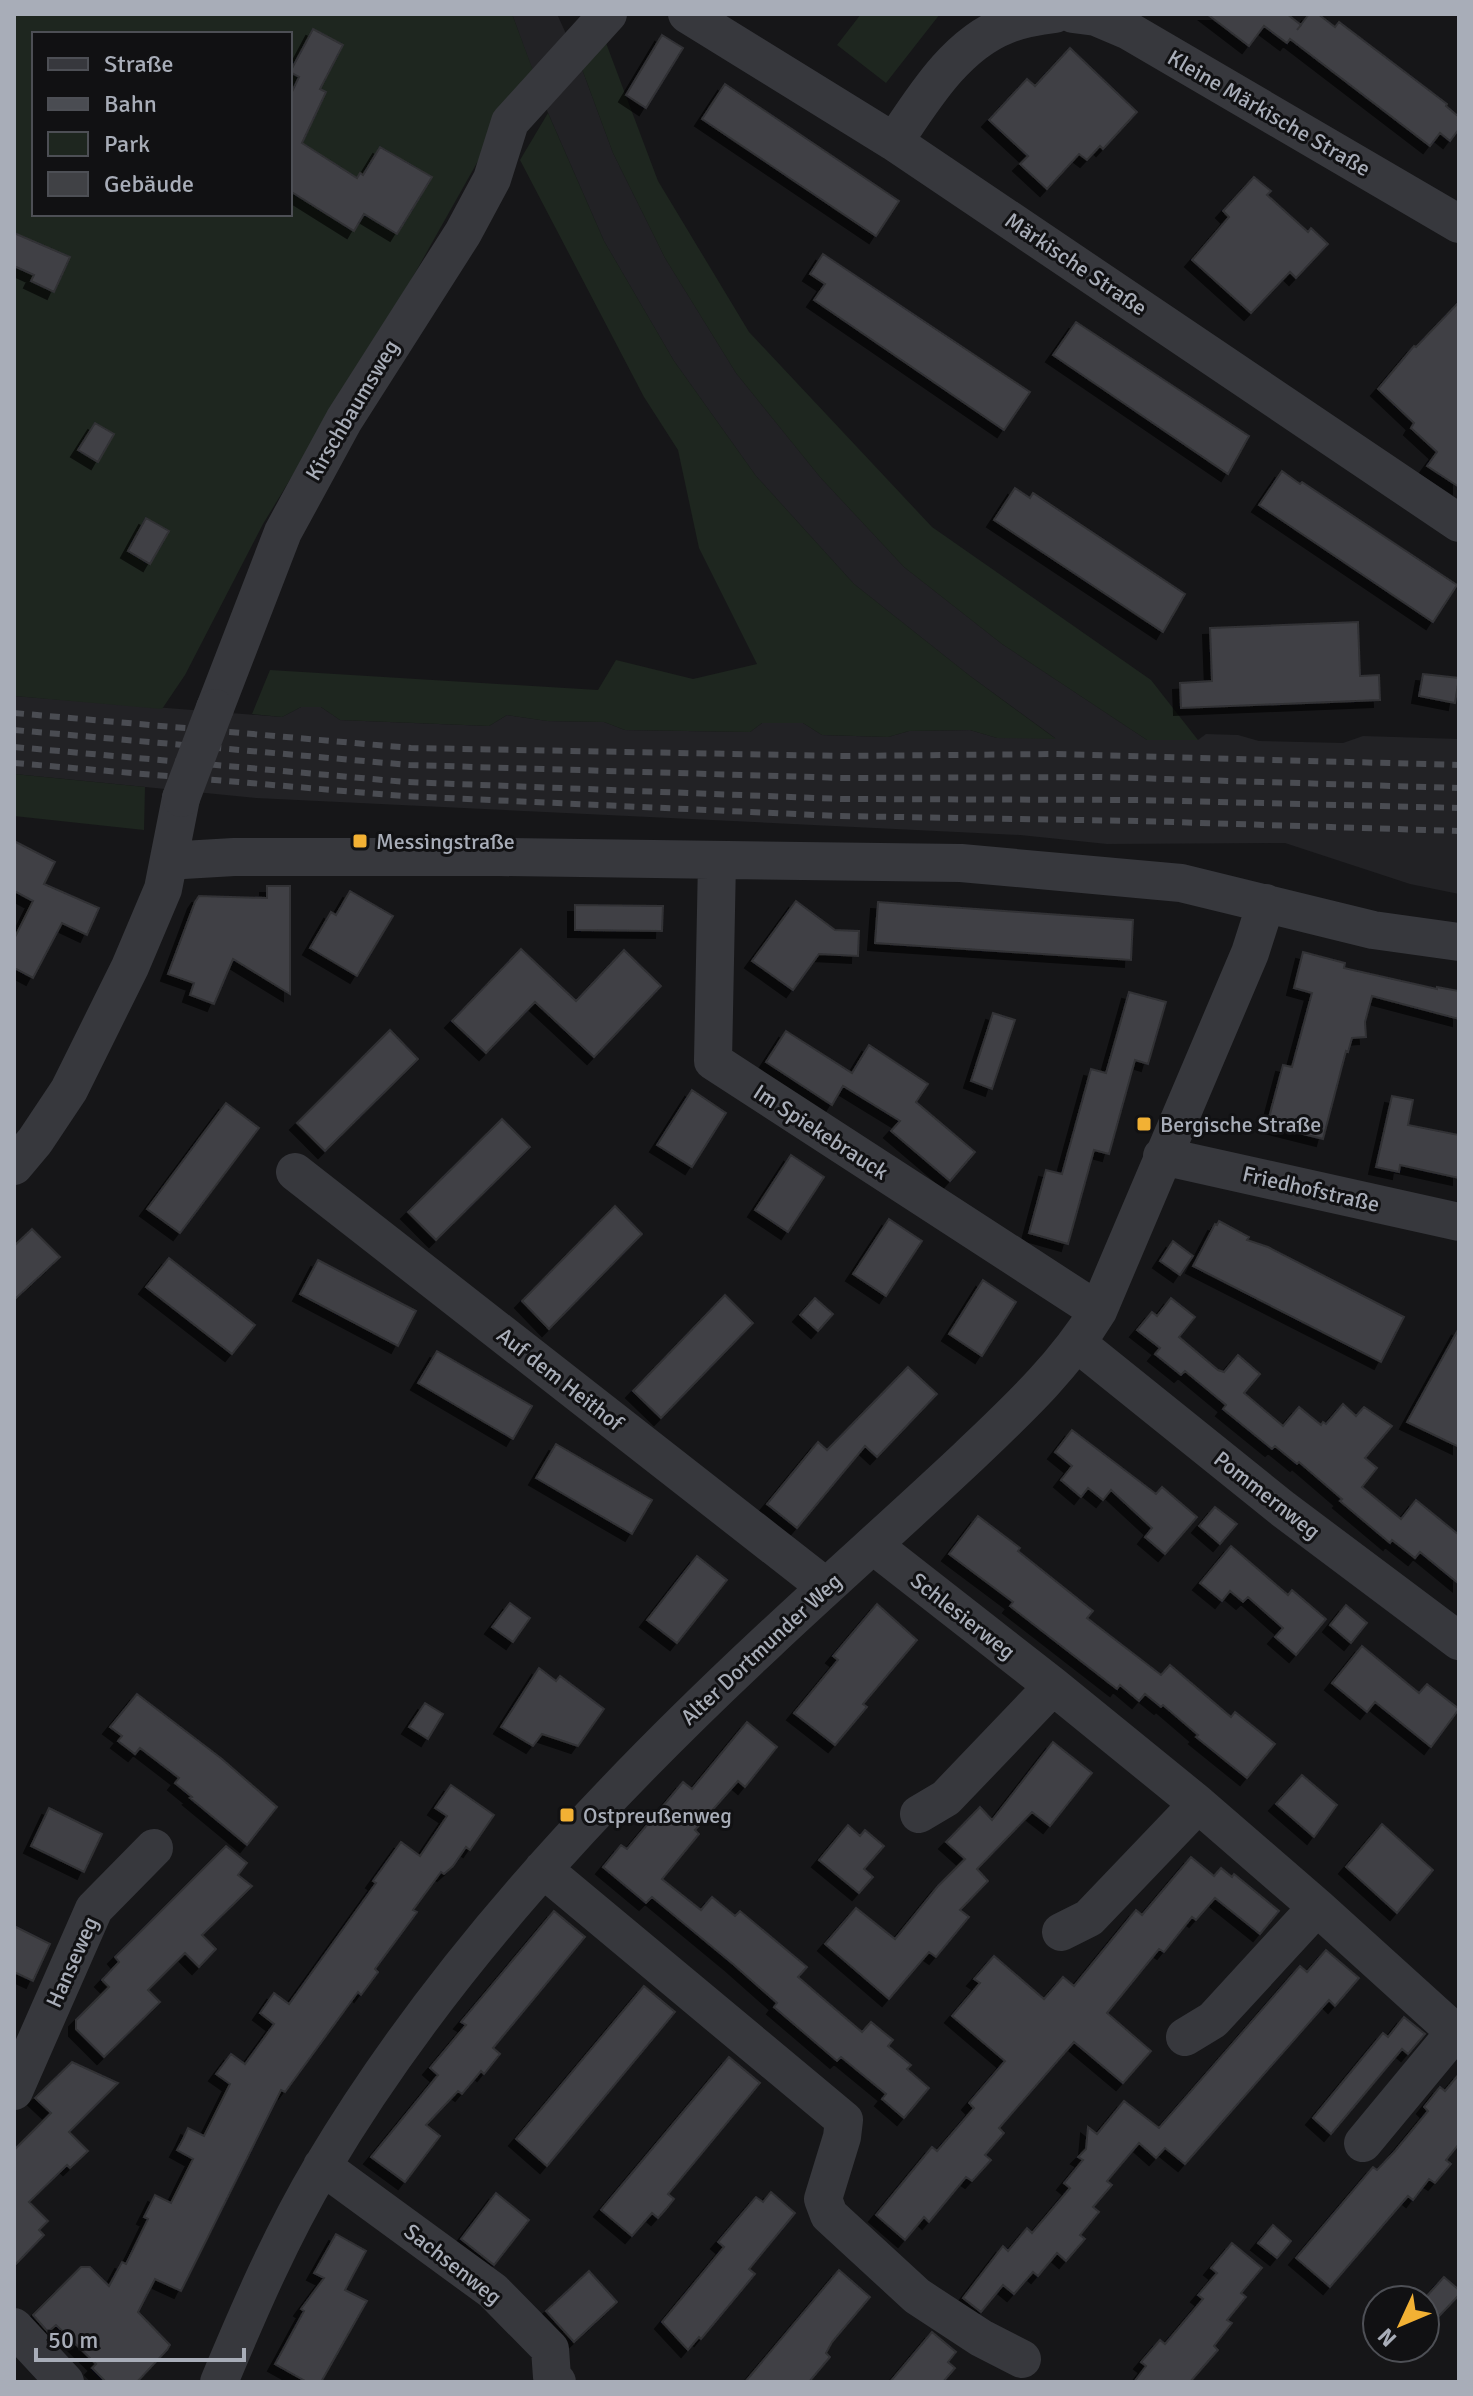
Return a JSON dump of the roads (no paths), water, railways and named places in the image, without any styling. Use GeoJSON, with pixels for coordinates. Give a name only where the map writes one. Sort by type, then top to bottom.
{"type":"FeatureCollection","features":[{"type":"Feature","properties":{"kind":"street","name":"Märkische Straße"},"geometry":{"type":"LineString","coordinates":[[687,14],[894,142],[1459,523]]}},
{"type":"Feature","properties":{"kind":"street"},"geometry":{"type":"LineString","coordinates":[[894,142],[925,96],[956,60],[979,40],[1005,25],[1055,14]]}},
{"type":"Feature","properties":{"kind":"street","name":"Kleine Märkische Straße"},"geometry":{"type":"LineString","coordinates":[[1073,14],[1096,17],[1129,31],[1459,224]]}},
{"type":"Feature","properties":{"kind":"street","name":"Kirschbaumsweg"},"geometry":{"type":"LineString","coordinates":[[172,848],[181,798],[283,532],[344,420],[463,233],[492,179],[510,122],[605,18]]}},
{"type":"Feature","properties":{"kind":"street"},"geometry":{"type":"LineString","coordinates":[[172,848],[183,860],[191,861],[234,857],[499,857],[961,863],[1181,883],[1373,930],[1459,942]]}},
{"type":"Feature","properties":{"kind":"street"},"geometry":{"type":"LineString","coordinates":[[14,1166],[69,1090],[110,1008],[163,889],[172,848]]}},
{"type":"Feature","properties":{"kind":"street","name":"Im Spiekebrauck"},"geometry":{"type":"LineString","coordinates":[[717,861],[713,1061],[1098,1311]]}},
{"type":"Feature","properties":{"kind":"street","name":"Alter Dortmunder Weg"},"geometry":{"type":"LineString","coordinates":[[219,2382],[263,2276],[322,2166],[388,2066],[461,1967],[543,1869],[692,1712],[1016,1412],[1078,1344],[1098,1311],[1250,953],[1266,903]]}},
{"type":"Feature","properties":{"kind":"street","name":"Friedhofstraße"},"geometry":{"type":"LineString","coordinates":[[1162,1156],[1459,1222]]}},
{"type":"Feature","properties":{"kind":"street","name":"Auf dem Heithof"},"geometry":{"type":"LineString","coordinates":[[295,1172],[826,1587]]}},
{"type":"Feature","properties":{"kind":"street","name":"Pommernweg"},"geometry":{"type":"LineString","coordinates":[[1078,1344],[1283,1509],[1459,1641]]}},
{"type":"Feature","properties":{"kind":"street","name":"Schlesierweg"},"geometry":{"type":"LineString","coordinates":[[874,1546],[1198,1804],[1457,2034],[1363,2143]]}},
{"type":"Feature","properties":{"kind":"street"},"geometry":{"type":"LineString","coordinates":[[919,1814],[946,1798],[1053,1686]]}},
{"type":"Feature","properties":{"kind":"street"},"geometry":{"type":"LineString","coordinates":[[1061,1932],[1089,1918],[1198,1804]]}},
{"type":"Feature","properties":{"kind":"street","name":"Hanseweg"},"geometry":{"type":"LineString","coordinates":[[14,2091],[94,1909],[154,1848]]}},
{"type":"Feature","properties":{"kind":"street"},"geometry":{"type":"LineString","coordinates":[[543,1869],[844,2120],[823,2199],[829,2215],[917,2296],[981,2338],[1022,2359]]}},
{"type":"Feature","properties":{"kind":"street"},"geometry":{"type":"LineString","coordinates":[[1185,2037],[1213,2020],[1317,1907]]}},
{"type":"Feature","properties":{"kind":"street","name":"Sachsenweg"},"geometry":{"type":"LineString","coordinates":[[322,2166],[493,2291],[550,2349],[552,2377],[557,2382]]}},
{"type":"Feature","properties":{"kind":"street"},"geometry":{"type":"LineString","coordinates":[[14,2327],[65,2382]]}},
{"type":"Feature","properties":{"kind":"railway"},"geometry":{"type":"LineString","coordinates":[[14,713],[411,748],[843,756],[1056,754],[1459,765]]}},
{"type":"Feature","properties":{"kind":"railway"},"geometry":{"type":"LineString","coordinates":[[14,730],[409,765],[844,778],[1102,777],[1459,788]]}},
{"type":"Feature","properties":{"kind":"railway"},"geometry":{"type":"LineString","coordinates":[[14,747],[406,782],[842,799],[1140,800],[1459,808]]}},
{"type":"Feature","properties":{"kind":"railway"},"geometry":{"type":"LineString","coordinates":[[14,763],[403,796],[838,816],[1459,831]]}},
{"type":"Feature","properties":{"kind":"place","name":"Messingstraße"},"geometry":{"type":"Point","coordinates":[360,841]}},
{"type":"Feature","properties":{"kind":"place","name":"Bergische Straße"},"geometry":{"type":"Point","coordinates":[1144,1124]}},
{"type":"Feature","properties":{"kind":"place","name":"Ostpreußenweg"},"geometry":{"type":"Point","coordinates":[567,1815]}}]}
